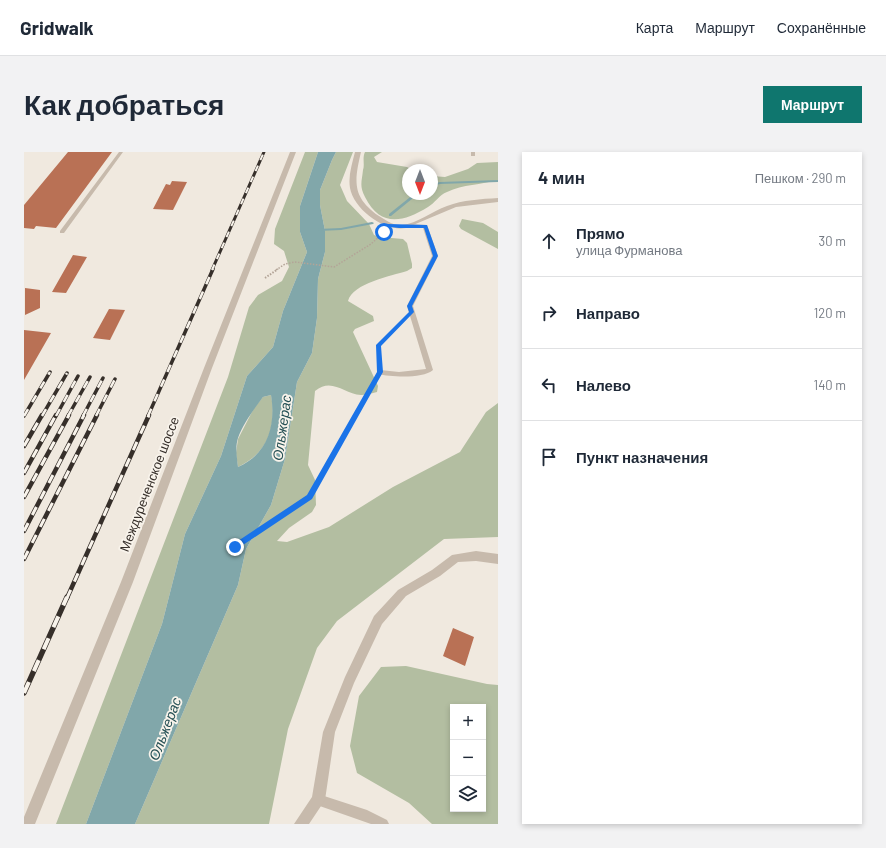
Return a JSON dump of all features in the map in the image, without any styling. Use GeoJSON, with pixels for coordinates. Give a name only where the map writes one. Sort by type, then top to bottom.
{"type":"FeatureCollection","features":[{"type":"Feature","properties":{"kind":"street","name":"Междуреченское шоссе"},"geometry":{"type":"LineString","coordinates":[[28,824],[127,582],[208,368],[293,152]]}},
{"type":"Feature","properties":{"kind":"street"},"geometry":{"type":"LineString","coordinates":[[358,152],[354,170],[354,191],[360,205],[389,225],[399,227],[408,226],[451,207],[498,200]]}},
{"type":"Feature","properties":{"kind":"street"},"geometry":{"type":"LineString","coordinates":[[301,824],[318,800],[329,732],[349,682],[378,620],[402,593],[436,573],[456,558],[476,556],[498,559]]}},
{"type":"Feature","properties":{"kind":"lane"},"geometry":{"type":"LineString","coordinates":[[62,232],[121,152]]}},
{"type":"Feature","properties":{"kind":"lane"},"geometry":{"type":"LineString","coordinates":[[380,372],[394,376],[408,375],[430,370],[410,306],[436,256],[425,226],[408,226]]}},
{"type":"Feature","properties":{"kind":"lane"},"geometry":{"type":"LineString","coordinates":[[318,800],[367,816],[383,824]]}},
{"type":"Feature","properties":{"kind":"path"},"geometry":{"type":"LineString","coordinates":[[265,278],[285,264],[295,262],[334,266],[371,244],[389,225]]}},
{"type":"Feature","properties":{"kind":"path"},"geometry":{"type":"LineString","coordinates":[[235,547],[310,497],[380,372],[378,345],[412,312]]}},
{"type":"Feature","properties":{"kind":"green space"},"geometry":{"type":"Polygon","coordinates":[[[305,152],[318,152],[300,206],[300,232],[307,252],[283,311],[273,347],[247,376],[221,456],[185,534],[162,624],[86,824],[56,824],[228,377],[249,307],[258,295],[282,281],[289,267],[284,251],[274,244],[275,229],[305,152]]]}},
{"type":"Feature","properties":{"kind":"green space"},"geometry":{"type":"Polygon","coordinates":[[[336,152],[353,152],[340,185],[347,201],[369,224],[374,235],[403,239],[407,243],[412,268],[407,271],[373,281],[357,289],[348,301],[373,316],[374,321],[355,329],[353,332],[378,386],[377,392],[361,395],[333,386],[321,387],[315,391],[308,465],[315,480],[316,505],[312,512],[289,528],[277,541],[287,542],[329,527],[393,487],[460,452],[486,412],[498,403],[498,537],[444,539],[337,621],[317,648],[288,729],[269,824],[135,824],[238,585],[246,549],[271,505],[285,459],[297,382],[312,353],[317,318],[318,279],[325,252],[325,231],[320,205],[320,190],[336,152]]]}},
{"type":"Feature","properties":{"kind":"green space"},"geometry":{"type":"Polygon","coordinates":[[[365,152],[382,152],[374,157],[377,162],[402,166],[402,200],[436,200],[418,212],[401,219],[385,218],[371,207],[363,193],[361,184],[365,152]]]}},
{"type":"Feature","properties":{"kind":"green space"},"geometry":{"type":"Polygon","coordinates":[[[498,162],[498,180],[453,189],[438,198],[438,176],[445,177],[468,169],[477,163],[498,162]]]}},
{"type":"Feature","properties":{"kind":"green space"},"geometry":{"type":"Polygon","coordinates":[[[462,219],[483,223],[498,232],[498,249],[461,229],[459,226],[462,219]]]}},
{"type":"Feature","properties":{"kind":"green space"},"geometry":{"type":"Polygon","coordinates":[[[271,395],[273,417],[268,437],[257,454],[238,467],[236,453],[238,439],[254,408],[263,397],[271,395]]]}},
{"type":"Feature","properties":{"kind":"green space"},"geometry":{"type":"Polygon","coordinates":[[[406,666],[487,684],[498,685],[498,824],[432,824],[409,803],[357,773],[350,746],[359,696],[381,667],[406,666]]]}},
{"type":"Feature","properties":{"kind":"water","name":"Ольжерас"},"geometry":{"type":"Polygon","coordinates":[[[318,152],[336,152],[320,190],[320,205],[325,231],[325,252],[318,279],[317,318],[312,353],[297,382],[285,459],[271,505],[246,549],[238,585],[135,824],[86,824],[162,624],[185,534],[221,456],[247,376],[273,347],[283,311],[307,252],[300,232],[300,206],[318,152]],[[271,395],[263,397],[246,422],[237,441],[236,452],[238,467],[257,454],[263,446],[271,428],[271,395]]]}},
{"type":"Feature","properties":{"kind":"building"},"geometry":{"type":"Polygon","coordinates":[[[68,152],[112,152],[56,228],[36,226],[34,229],[24,228],[24,205],[68,152]]]}},
{"type":"Feature","properties":{"kind":"building"},"geometry":{"type":"Polygon","coordinates":[[[172,181],[187,182],[173,210],[153,209],[166,184],[170,185],[172,181]]]}},
{"type":"Feature","properties":{"kind":"building"},"geometry":{"type":"Polygon","coordinates":[[[73,255],[87,257],[66,293],[52,292],[73,255]]]}},
{"type":"Feature","properties":{"kind":"building"},"geometry":{"type":"Polygon","coordinates":[[[25,288],[40,290],[40,308],[25,315],[25,288]]]}},
{"type":"Feature","properties":{"kind":"building"},"geometry":{"type":"Polygon","coordinates":[[[109,309],[125,310],[110,340],[93,338],[109,309]]]}},
{"type":"Feature","properties":{"kind":"building"},"geometry":{"type":"Polygon","coordinates":[[[24,330],[51,333],[24,380],[24,330]]]}},
{"type":"Feature","properties":{"kind":"building"},"geometry":{"type":"Polygon","coordinates":[[[453,628],[474,637],[465,666],[443,656],[453,628]]]}},
{"type":"Feature","properties":{"kind":"waterway"},"geometry":{"type":"LineString","coordinates":[[438,184],[498,181]]}},
{"type":"Feature","properties":{"kind":"waterway"},"geometry":{"type":"LineString","coordinates":[[390,215],[409,200]]}},
{"type":"Feature","properties":{"kind":"waterway"},"geometry":{"type":"LineString","coordinates":[[318,230],[341,229],[372,223]]}},
{"type":"Feature","properties":{"kind":"railway"},"geometry":{"type":"LineString","coordinates":[[212,270],[264,152]]}},
{"type":"Feature","properties":{"kind":"railway"},"geometry":{"type":"LineString","coordinates":[[148,416],[213,269]]}},
{"type":"Feature","properties":{"kind":"railway"},"geometry":{"type":"LineString","coordinates":[[24,416],[50,372]]}},
{"type":"Feature","properties":{"kind":"railway"},"geometry":{"type":"LineString","coordinates":[[42,416],[67,373]]}},
{"type":"Feature","properties":{"kind":"railway"},"geometry":{"type":"LineString","coordinates":[[56,416],[78,376]]}},
{"type":"Feature","properties":{"kind":"railway"},"geometry":{"type":"LineString","coordinates":[[68,416],[90,377]]}},
{"type":"Feature","properties":{"kind":"railway"},"geometry":{"type":"LineString","coordinates":[[83,416],[103,378]]}},
{"type":"Feature","properties":{"kind":"railway"},"geometry":{"type":"LineString","coordinates":[[96,416],[115,379]]}},
{"type":"Feature","properties":{"kind":"railway"},"geometry":{"type":"LineString","coordinates":[[24,446],[42,415]]}},
{"type":"Feature","properties":{"kind":"railway"},"geometry":{"type":"LineString","coordinates":[[24,473],[56,415]]}},
{"type":"Feature","properties":{"kind":"railway"},"geometry":{"type":"LineString","coordinates":[[24,497],[69,415]]}},
{"type":"Feature","properties":{"kind":"railway"},"geometry":{"type":"LineString","coordinates":[[24,531],[84,415]]}},
{"type":"Feature","properties":{"kind":"railway"},"geometry":{"type":"LineString","coordinates":[[24,559],[97,415]]}},
{"type":"Feature","properties":{"kind":"railway"},"geometry":{"type":"LineString","coordinates":[[67,598],[149,415]]}},
{"type":"Feature","properties":{"kind":"railway"},"geometry":{"type":"LineString","coordinates":[[24,693],[67,597]]}},
{"type":"Feature","properties":{"kind":"route"},"geometry":{"type":"LineString","coordinates":[[235,547],[310,497],[380,372],[378,345],[412,312],[410,306],[436,256],[425,226],[399,227],[389,225],[384,232]]}}]}
